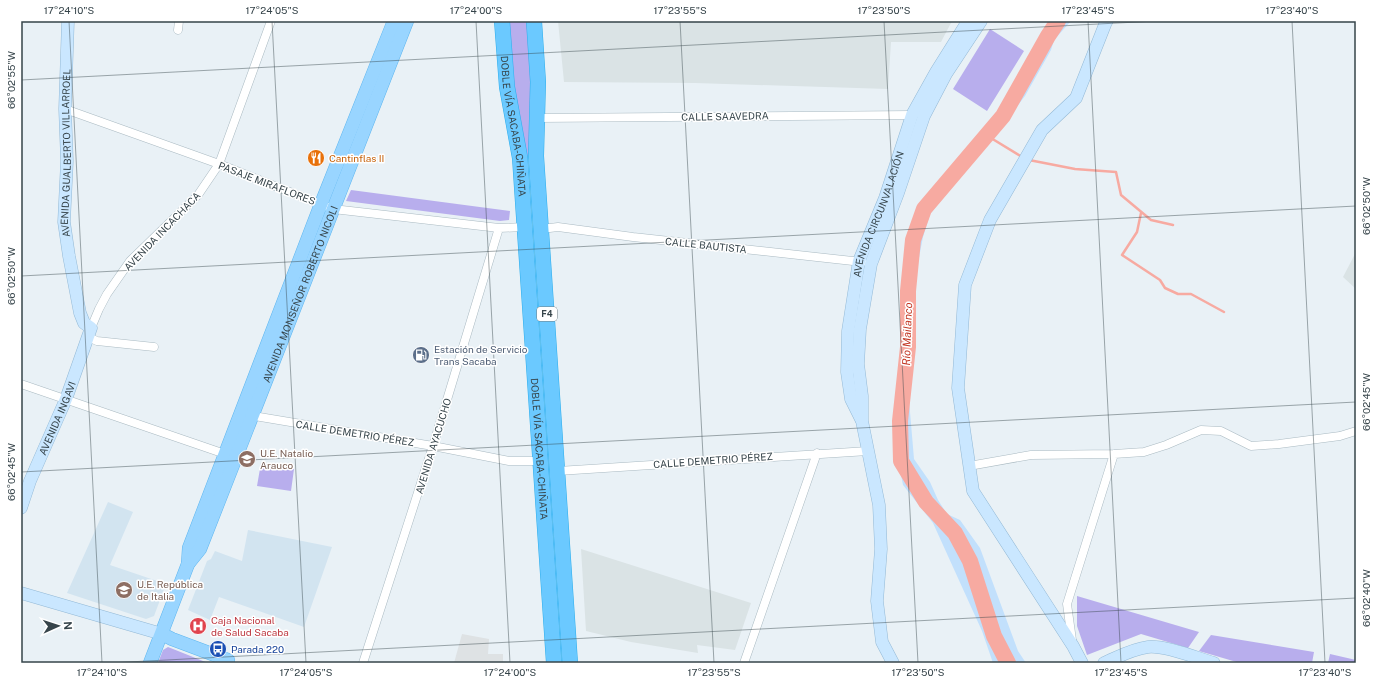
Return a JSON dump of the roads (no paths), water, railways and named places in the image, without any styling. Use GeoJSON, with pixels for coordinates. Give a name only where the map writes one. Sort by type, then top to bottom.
{"type":"FeatureCollection","features":[{"type":"Feature","properties":{"kind":"highway","name":"DOBLE VÍA SACABA-CHIÑATA"},"geometry":{"type":"LineString","coordinates":[[502,21],[507,87],[520,158],[554,663]]}},
{"type":"Feature","properties":{"kind":"highway","name":"DOBLE VÍA SACABA-CHIÑATA"},"geometry":{"type":"LineString","coordinates":[[534,21],[538,82],[536,156],[570,663]]}},
{"type":"Feature","properties":{"kind":"main road","name":"AVENIDA GUALBERTO VILLARROEL"},"geometry":{"type":"LineString","coordinates":[[68,21],[65,109],[67,161],[64,222],[80,313],[89,333]]}},
{"type":"Feature","properties":{"kind":"main road","name":"AVENIDA MONSEÑOR ROBERTO NICOLI"},"geometry":{"type":"LineString","coordinates":[[150,663],[188,564],[189,548],[230,456],[246,415],[327,206],[394,21]]}},
{"type":"Feature","properties":{"kind":"main road","name":"AVENIDA MONSEÑOR ROBERTO NICOLI"},"geometry":{"type":"LineString","coordinates":[[327,206],[407,21]]}},
{"type":"Feature","properties":{"kind":"main road"},"geometry":{"type":"LineString","coordinates":[[1082,663],[1073,646],[973,491],[958,388],[965,285],[990,220],[1042,130],[1076,98],[1107,21]]}},
{"type":"Feature","properties":{"kind":"main road","name":"AVENIDA CIRCUNVALACIÓN"},"geometry":{"type":"LineString","coordinates":[[862,421],[851,399],[847,372],[848,331],[859,261],[885,198],[912,114],[936,72],[975,22]]}},
{"type":"Feature","properties":{"kind":"main road","name":"AVENIDA CIRCUNVALACIÓN"},"geometry":{"type":"LineString","coordinates":[[893,663],[882,642],[877,601],[881,549],[879,505],[862,421],[862,396],[858,364],[860,328],[871,264],[898,193],[924,116],[975,22]]}},
{"type":"Feature","properties":{"kind":"main road","name":"AVENIDA INGAVI"},"geometry":{"type":"LineString","coordinates":[[21,508],[30,481],[66,399],[89,333]]}},
{"type":"Feature","properties":{"kind":"main road"},"geometry":{"type":"LineString","coordinates":[[21,593],[162,634],[231,662]]}},
{"type":"Feature","properties":{"kind":"main road"},"geometry":{"type":"LineString","coordinates":[[1104,663],[1136,649],[1150,647],[1163,648],[1214,663]]}},
{"type":"Feature","properties":{"kind":"street","name":"AVENIDA INCACHACA"},"geometry":{"type":"LineString","coordinates":[[89,333],[99,308],[130,261],[198,195],[219,164],[271,21]]}},
{"type":"Feature","properties":{"kind":"street","name":"PASAJE MIRAFLORES"},"geometry":{"type":"LineString","coordinates":[[65,109],[219,164],[327,206],[499,228],[524,227]]}},
{"type":"Feature","properties":{"kind":"street","name":"CALLE SAAVEDRA"},"geometry":{"type":"LineString","coordinates":[[538,118],[912,114]]}},
{"type":"Feature","properties":{"kind":"street","name":"CALLE BAUTISTA"},"geometry":{"type":"LineString","coordinates":[[541,229],[558,227],[859,261],[871,264]]}},
{"type":"Feature","properties":{"kind":"street","name":"AVENIDA AYACUCHO"},"geometry":{"type":"LineString","coordinates":[[363,663],[434,446],[499,228]]}},
{"type":"Feature","properties":{"kind":"street"},"geometry":{"type":"LineString","coordinates":[[89,333],[97,341],[154,347]]}},
{"type":"Feature","properties":{"kind":"street"},"geometry":{"type":"LineString","coordinates":[[21,384],[230,456]]}},
{"type":"Feature","properties":{"kind":"street","name":"CALLE DEMETRIO PÉREZ"},"geometry":{"type":"LineString","coordinates":[[246,415],[434,446],[509,461],[541,461]]}},
{"type":"Feature","properties":{"kind":"street"},"geometry":{"type":"LineString","coordinates":[[969,466],[1031,455],[1114,454],[1144,452],[1166,445],[1201,430],[1221,431],[1251,446],[1340,436],[1356,431]]}},
{"type":"Feature","properties":{"kind":"street","name":"CALLE DEMETRIO PÉREZ"},"geometry":{"type":"LineString","coordinates":[[558,471],[868,451]]}},
{"type":"Feature","properties":{"kind":"street"},"geometry":{"type":"LineString","coordinates":[[744,663],[817,454]]}},
{"type":"Feature","properties":{"kind":"street"},"geometry":{"type":"LineString","coordinates":[[1073,646],[1067,604],[1114,454]]}},
{"type":"Feature","properties":{"kind":"waterway","name":"Río Mailanco"},"geometry":{"type":"LineString","coordinates":[[1008,663],[994,636],[970,561],[955,533],[926,502],[901,461],[900,421],[908,347],[908,291],[913,240],[924,209],[1003,116],[1058,21]]}},
{"type":"Feature","properties":{"kind":"waterway"},"geometry":{"type":"LineString","coordinates":[[986,135],[1022,157]]}},
{"type":"Feature","properties":{"kind":"waterway"},"geometry":{"type":"LineString","coordinates":[[1029,160],[1075,169],[1116,172],[1121,195],[1151,220],[1173,225]]}},
{"type":"Feature","properties":{"kind":"waterway"},"geometry":{"type":"LineString","coordinates":[[1141,213],[1137,232],[1122,255],[1160,280],[1165,288],[1178,294],[1191,294],[1224,312]]}},
{"type":"Feature","properties":{"kind":"place","name":"Cantinflas II"},"geometry":{"type":"Point","coordinates":[316,158]}},
{"type":"Feature","properties":{"kind":"place","name":"Estación de Servicio Trans Sacaba"},"geometry":{"type":"Point","coordinates":[421,355]}},
{"type":"Feature","properties":{"kind":"place","name":"U.E. Natalio Arauco"},"geometry":{"type":"Point","coordinates":[247,459]}},
{"type":"Feature","properties":{"kind":"place","name":"U.E. República de Italia"},"geometry":{"type":"Point","coordinates":[124,590]}},
{"type":"Feature","properties":{"kind":"place","name":"Caja Nacional de Salud Sacaba"},"geometry":{"type":"Point","coordinates":[198,626]}},
{"type":"Feature","properties":{"kind":"place","name":"Parada 220"},"geometry":{"type":"Point","coordinates":[218,649]}}]}
